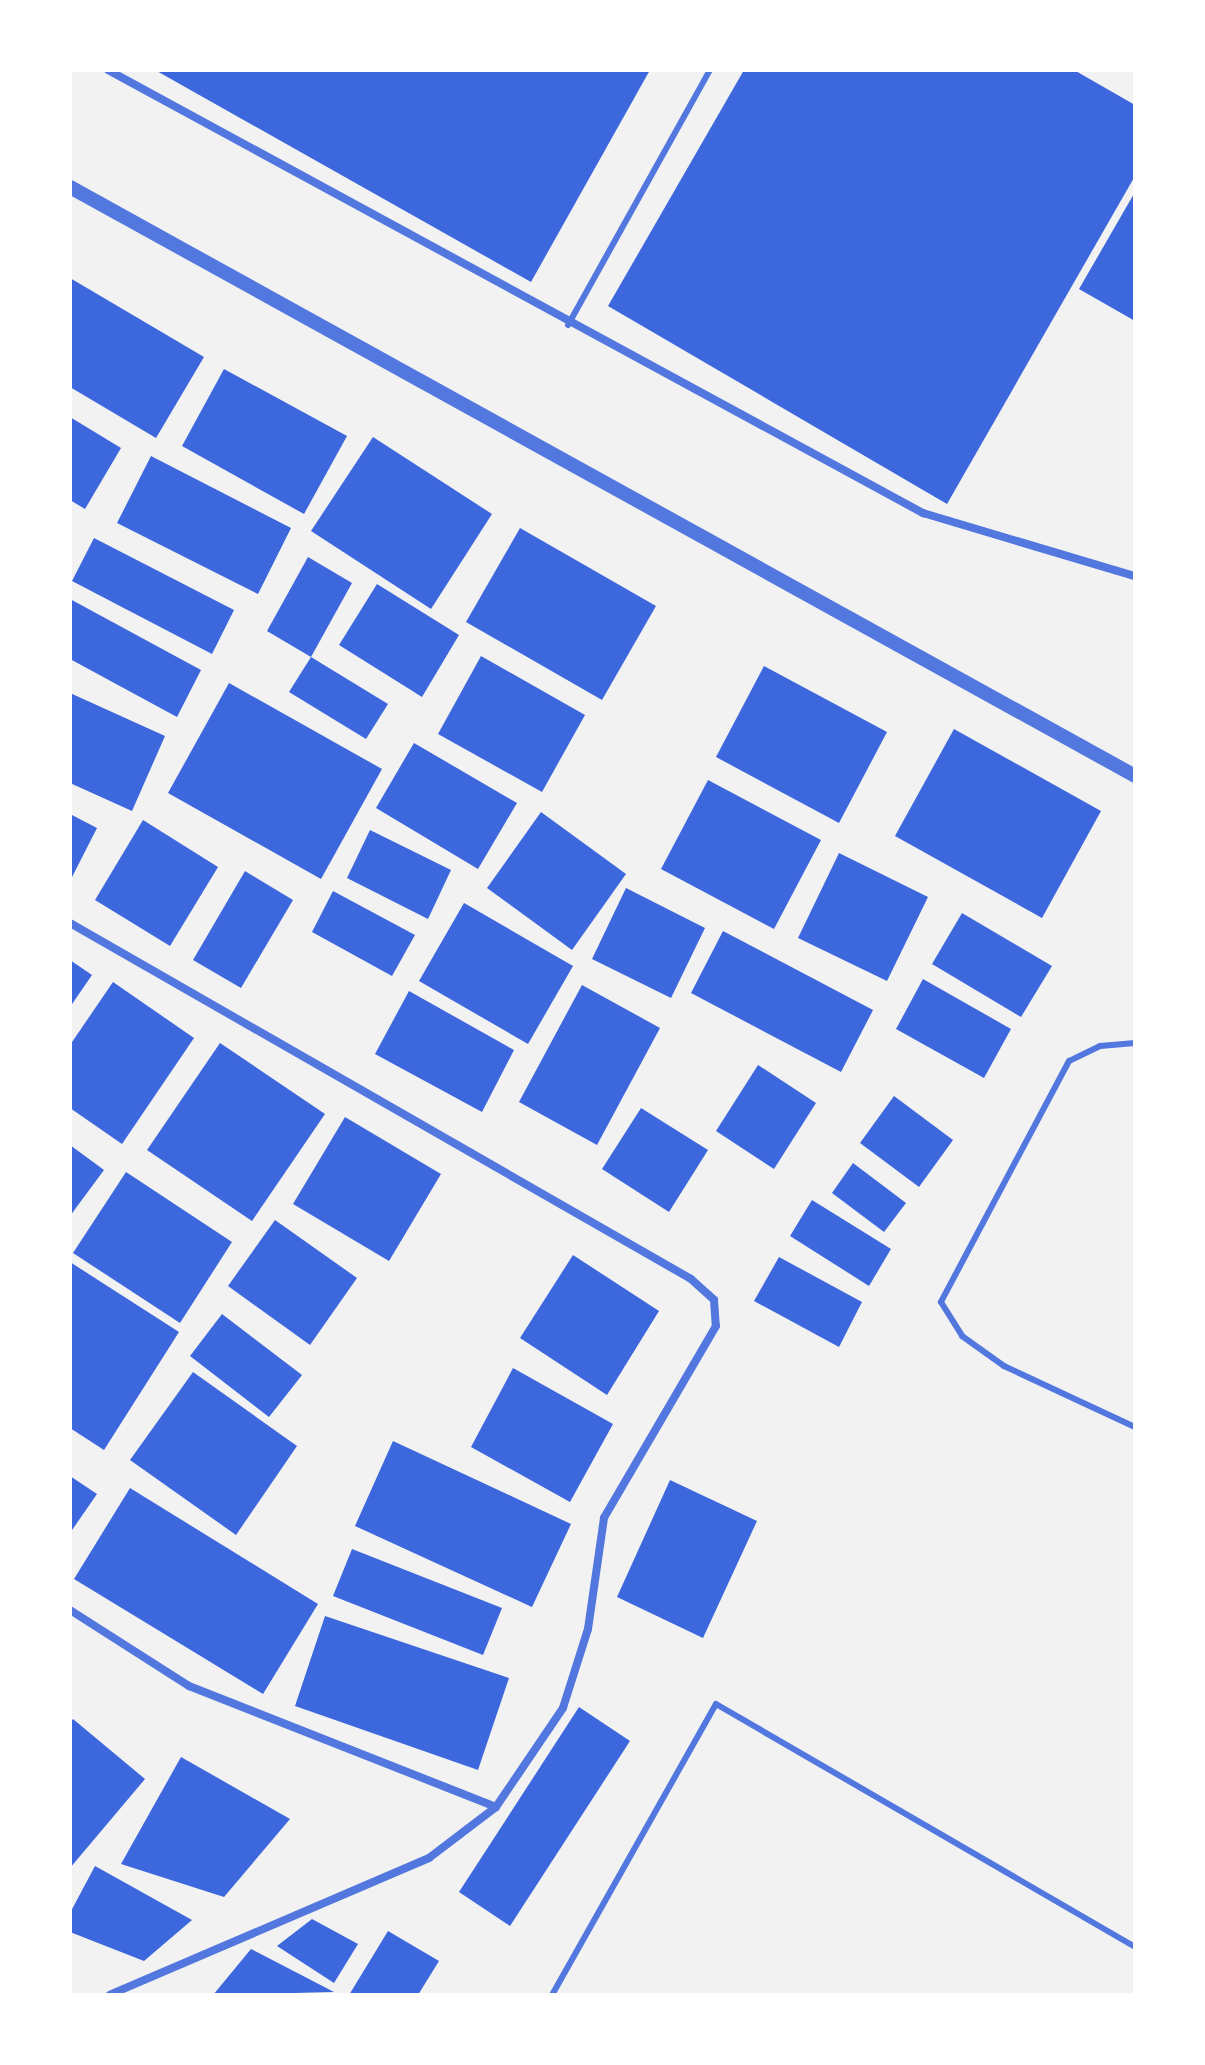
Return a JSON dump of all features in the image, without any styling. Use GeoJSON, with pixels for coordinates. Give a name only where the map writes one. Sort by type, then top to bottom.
{"type":"FeatureCollection","features":[{"type":"Feature","properties":{"kind":"street"},"geometry":{"type":"LineString","coordinates":[[108,70],[568,325],[923,513],[1135,576]]}},
{"type":"Feature","properties":{"kind":"street"},"geometry":{"type":"LineString","coordinates":[[70,187],[1135,776]]}},
{"type":"Feature","properties":{"kind":"street"},"geometry":{"type":"LineString","coordinates":[[70,923],[691,1279],[714,1300],[716,1326],[604,1518],[588,1629],[563,1708],[496,1807],[429,1858],[110,1995]]}},
{"type":"Feature","properties":{"kind":"street"},"geometry":{"type":"LineString","coordinates":[[70,1610],[189,1686],[496,1807]]}},
{"type":"Feature","properties":{"kind":"lane"},"geometry":{"type":"LineString","coordinates":[[568,325],[710,70]]}},
{"type":"Feature","properties":{"kind":"lane"},"geometry":{"type":"LineString","coordinates":[[1135,1043],[1100,1046],[1069,1061],[941,1302],[962,1336],[1004,1366],[1135,1427]]}},
{"type":"Feature","properties":{"kind":"lane"},"geometry":{"type":"LineString","coordinates":[[552,1995],[716,1704],[1135,1947]]}},
{"type":"Feature","properties":{"kind":"building"},"geometry":{"type":"Polygon","coordinates":[[[155,70],[650,70],[531,282],[155,70]]]}},
{"type":"Feature","properties":{"kind":"building"},"geometry":{"type":"Polygon","coordinates":[[[744,70],[1074,70],[1135,105],[1135,176],[947,504],[608,306],[744,70]]]}},
{"type":"Feature","properties":{"kind":"building"},"geometry":{"type":"Polygon","coordinates":[[[1135,192],[1135,321],[1079,289],[1135,192]]]}},
{"type":"Feature","properties":{"kind":"building"},"geometry":{"type":"Polygon","coordinates":[[[70,278],[204,357],[156,438],[70,387],[70,278]]]}},
{"type":"Feature","properties":{"kind":"building"},"geometry":{"type":"Polygon","coordinates":[[[224,369],[347,436],[304,514],[182,446],[224,369]]]}},
{"type":"Feature","properties":{"kind":"building"},"geometry":{"type":"Polygon","coordinates":[[[70,417],[121,448],[85,509],[70,500],[70,417]]]}},
{"type":"Feature","properties":{"kind":"building"},"geometry":{"type":"Polygon","coordinates":[[[373,437],[492,514],[431,609],[311,531],[373,437]]]}},
{"type":"Feature","properties":{"kind":"building"},"geometry":{"type":"Polygon","coordinates":[[[151,456],[291,528],[258,594],[117,523],[151,456]]]}},
{"type":"Feature","properties":{"kind":"building"},"geometry":{"type":"Polygon","coordinates":[[[520,528],[656,606],[602,700],[466,622],[520,528]]]}},
{"type":"Feature","properties":{"kind":"building"},"geometry":{"type":"Polygon","coordinates":[[[94,538],[234,610],[212,654],[72,581],[94,538]]]}},
{"type":"Feature","properties":{"kind":"building"},"geometry":{"type":"Polygon","coordinates":[[[308,557],[352,583],[311,657],[267,631],[308,557]]]}},
{"type":"Feature","properties":{"kind":"building"},"geometry":{"type":"Polygon","coordinates":[[[377,584],[459,635],[422,697],[339,645],[377,584]]]}},
{"type":"Feature","properties":{"kind":"building"},"geometry":{"type":"Polygon","coordinates":[[[70,599],[201,670],[177,717],[70,659],[70,599]]]}},
{"type":"Feature","properties":{"kind":"building"},"geometry":{"type":"Polygon","coordinates":[[[481,656],[585,715],[542,792],[438,734],[481,656]]]}},
{"type":"Feature","properties":{"kind":"building"},"geometry":{"type":"Polygon","coordinates":[[[311,657],[388,704],[366,739],[289,692],[311,657]]]}},
{"type":"Feature","properties":{"kind":"building"},"geometry":{"type":"Polygon","coordinates":[[[764,666],[887,732],[839,823],[716,757],[764,666]]]}},
{"type":"Feature","properties":{"kind":"building"},"geometry":{"type":"Polygon","coordinates":[[[229,683],[382,769],[321,879],[168,793],[229,683]]]}},
{"type":"Feature","properties":{"kind":"building"},"geometry":{"type":"Polygon","coordinates":[[[70,693],[165,736],[132,811],[70,783],[70,693]]]}},
{"type":"Feature","properties":{"kind":"building"},"geometry":{"type":"Polygon","coordinates":[[[954,729],[1101,811],[1042,918],[895,836],[954,729]]]}},
{"type":"Feature","properties":{"kind":"building"},"geometry":{"type":"Polygon","coordinates":[[[414,743],[517,803],[478,869],[376,808],[414,743]]]}},
{"type":"Feature","properties":{"kind":"building"},"geometry":{"type":"Polygon","coordinates":[[[708,780],[821,840],[774,929],[661,869],[708,780]]]}},
{"type":"Feature","properties":{"kind":"building"},"geometry":{"type":"Polygon","coordinates":[[[541,812],[626,874],[572,950],[487,888],[541,812]]]}},
{"type":"Feature","properties":{"kind":"building"},"geometry":{"type":"Polygon","coordinates":[[[70,814],[97,828],[70,881],[70,814]]]}},
{"type":"Feature","properties":{"kind":"building"},"geometry":{"type":"Polygon","coordinates":[[[143,820],[218,867],[170,946],[95,900],[143,820]]]}},
{"type":"Feature","properties":{"kind":"building"},"geometry":{"type":"Polygon","coordinates":[[[370,830],[451,870],[428,919],[347,878],[370,830]]]}},
{"type":"Feature","properties":{"kind":"building"},"geometry":{"type":"Polygon","coordinates":[[[839,853],[928,897],[887,981],[798,938],[839,853]]]}},
{"type":"Feature","properties":{"kind":"building"},"geometry":{"type":"Polygon","coordinates":[[[245,871],[293,900],[241,988],[193,960],[245,871]]]}},
{"type":"Feature","properties":{"kind":"building"},"geometry":{"type":"Polygon","coordinates":[[[626,888],[705,928],[671,998],[592,959],[626,888]]]}},
{"type":"Feature","properties":{"kind":"building"},"geometry":{"type":"Polygon","coordinates":[[[333,891],[415,935],[392,976],[312,932],[333,891]]]}},
{"type":"Feature","properties":{"kind":"building"},"geometry":{"type":"Polygon","coordinates":[[[464,903],[573,966],[528,1044],[419,981],[464,903]]]}},
{"type":"Feature","properties":{"kind":"building"},"geometry":{"type":"Polygon","coordinates":[[[962,913],[1052,966],[1021,1017],[932,964],[962,913]]]}},
{"type":"Feature","properties":{"kind":"building"},"geometry":{"type":"Polygon","coordinates":[[[723,931],[873,1010],[841,1072],[691,993],[723,931]]]}},
{"type":"Feature","properties":{"kind":"building"},"geometry":{"type":"Polygon","coordinates":[[[70,960],[92,975],[70,1007],[70,960]]]}},
{"type":"Feature","properties":{"kind":"building"},"geometry":{"type":"Polygon","coordinates":[[[923,979],[1011,1029],[984,1078],[896,1029],[923,979]]]}},
{"type":"Feature","properties":{"kind":"building"},"geometry":{"type":"Polygon","coordinates":[[[113,982],[194,1038],[122,1144],[70,1108],[70,1045],[113,982]]]}},
{"type":"Feature","properties":{"kind":"building"},"geometry":{"type":"Polygon","coordinates":[[[582,985],[660,1028],[597,1145],[519,1102],[582,985]]]}},
{"type":"Feature","properties":{"kind":"building"},"geometry":{"type":"Polygon","coordinates":[[[409,991],[514,1050],[482,1112],[375,1054],[409,991]]]}},
{"type":"Feature","properties":{"kind":"building"},"geometry":{"type":"Polygon","coordinates":[[[220,1043],[325,1114],[252,1221],[147,1150],[220,1043]]]}},
{"type":"Feature","properties":{"kind":"building"},"geometry":{"type":"Polygon","coordinates":[[[758,1065],[816,1103],[774,1169],[716,1131],[758,1065]]]}},
{"type":"Feature","properties":{"kind":"building"},"geometry":{"type":"Polygon","coordinates":[[[894,1096],[953,1140],[919,1187],[860,1143],[894,1096]]]}},
{"type":"Feature","properties":{"kind":"building"},"geometry":{"type":"Polygon","coordinates":[[[641,1108],[708,1150],[669,1212],[602,1169],[641,1108]]]}},
{"type":"Feature","properties":{"kind":"building"},"geometry":{"type":"Polygon","coordinates":[[[345,1117],[441,1174],[389,1261],[293,1204],[345,1117]]]}},
{"type":"Feature","properties":{"kind":"building"},"geometry":{"type":"Polygon","coordinates":[[[70,1145],[104,1170],[70,1216],[70,1145]]]}},
{"type":"Feature","properties":{"kind":"building"},"geometry":{"type":"Polygon","coordinates":[[[853,1163],[906,1203],[884,1232],[832,1193],[853,1163]]]}},
{"type":"Feature","properties":{"kind":"building"},"geometry":{"type":"Polygon","coordinates":[[[126,1172],[232,1242],[180,1323],[73,1253],[126,1172]]]}},
{"type":"Feature","properties":{"kind":"building"},"geometry":{"type":"Polygon","coordinates":[[[812,1200],[891,1249],[869,1286],[790,1236],[812,1200]]]}},
{"type":"Feature","properties":{"kind":"building"},"geometry":{"type":"Polygon","coordinates":[[[275,1220],[357,1278],[310,1345],[228,1286],[275,1220]]]}},
{"type":"Feature","properties":{"kind":"building"},"geometry":{"type":"Polygon","coordinates":[[[573,1255],[659,1311],[607,1395],[520,1338],[573,1255]]]}},
{"type":"Feature","properties":{"kind":"building"},"geometry":{"type":"Polygon","coordinates":[[[779,1257],[862,1302],[839,1347],[754,1301],[779,1257]]]}},
{"type":"Feature","properties":{"kind":"building"},"geometry":{"type":"Polygon","coordinates":[[[70,1262],[179,1332],[104,1450],[70,1428],[70,1262]]]}},
{"type":"Feature","properties":{"kind":"building"},"geometry":{"type":"Polygon","coordinates":[[[222,1314],[302,1375],[269,1417],[190,1356],[222,1314]]]}},
{"type":"Feature","properties":{"kind":"building"},"geometry":{"type":"Polygon","coordinates":[[[513,1368],[613,1424],[570,1502],[471,1447],[513,1368]]]}},
{"type":"Feature","properties":{"kind":"building"},"geometry":{"type":"Polygon","coordinates":[[[193,1372],[297,1446],[236,1535],[130,1460],[193,1372]]]}},
{"type":"Feature","properties":{"kind":"building"},"geometry":{"type":"Polygon","coordinates":[[[393,1441],[571,1524],[532,1607],[355,1526],[393,1441]]]}},
{"type":"Feature","properties":{"kind":"building"},"geometry":{"type":"Polygon","coordinates":[[[70,1476],[97,1494],[70,1533],[70,1476]]]}},
{"type":"Feature","properties":{"kind":"building"},"geometry":{"type":"Polygon","coordinates":[[[670,1480],[757,1521],[703,1638],[617,1597],[670,1480]]]}},
{"type":"Feature","properties":{"kind":"building"},"geometry":{"type":"Polygon","coordinates":[[[130,1488],[318,1604],[263,1694],[74,1579],[130,1488]]]}},
{"type":"Feature","properties":{"kind":"building"},"geometry":{"type":"Polygon","coordinates":[[[352,1549],[502,1608],[483,1655],[333,1596],[352,1549]]]}},
{"type":"Feature","properties":{"kind":"building"},"geometry":{"type":"Polygon","coordinates":[[[325,1616],[509,1678],[478,1770],[295,1706],[325,1616]]]}},
{"type":"Feature","properties":{"kind":"building"},"geometry":{"type":"Polygon","coordinates":[[[579,1707],[630,1741],[510,1926],[459,1892],[579,1707]]]}},
{"type":"Feature","properties":{"kind":"building"},"geometry":{"type":"Polygon","coordinates":[[[73,1719],[145,1779],[70,1868],[70,1723],[73,1719]]]}},
{"type":"Feature","properties":{"kind":"building"},"geometry":{"type":"Polygon","coordinates":[[[181,1757],[290,1819],[224,1897],[121,1864],[181,1757]]]}},
{"type":"Feature","properties":{"kind":"building"},"geometry":{"type":"Polygon","coordinates":[[[95,1866],[192,1920],[144,1961],[70,1932],[70,1913],[95,1866]]]}},
{"type":"Feature","properties":{"kind":"building"},"geometry":{"type":"Polygon","coordinates":[[[312,1919],[358,1944],[334,1983],[277,1946],[312,1919]]]}},
{"type":"Feature","properties":{"kind":"building"},"geometry":{"type":"Polygon","coordinates":[[[388,1931],[439,1961],[418,1995],[349,1995],[388,1931]]]}},
{"type":"Feature","properties":{"kind":"building"},"geometry":{"type":"Polygon","coordinates":[[[251,1949],[334,1992],[213,1995],[251,1949]]]}}]}
